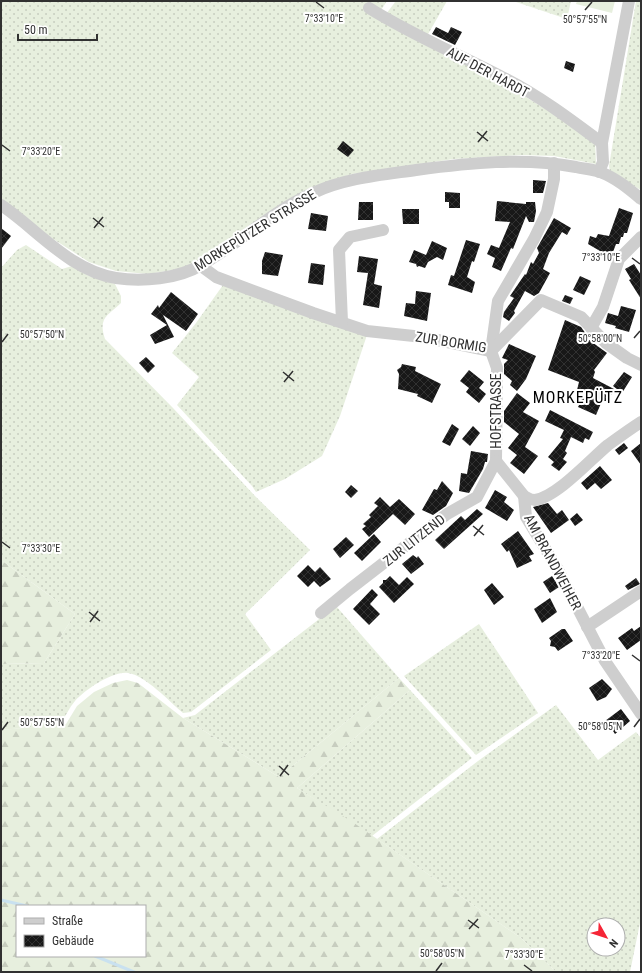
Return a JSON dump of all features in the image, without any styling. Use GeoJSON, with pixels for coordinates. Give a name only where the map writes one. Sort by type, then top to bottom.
{"type":"FeatureCollection","features":[{"type":"Feature","properties":{"kind":"street"},"geometry":{"type":"LineString","coordinates":[[599,172],[603,162],[602,143],[629,1]]}},
{"type":"Feature","properties":{"kind":"street","name":"AUF DER HARDT"},"geometry":{"type":"LineString","coordinates":[[369,8],[422,38],[504,78],[564,114],[602,143]]}},
{"type":"Feature","properties":{"kind":"street","name":"MORKEPÜTZER STRASSE"},"geometry":{"type":"LineString","coordinates":[[1,205],[53,246],[90,270],[115,278],[151,279],[182,274],[201,266],[262,222],[313,193],[361,177],[463,164],[523,161],[554,163],[599,172],[616,180],[641,199]]}},
{"type":"Feature","properties":{"kind":"street","name":"HOFSTRASSE"},"geometry":{"type":"LineString","coordinates":[[524,496],[496,461],[497,368],[491,351],[498,302],[534,239],[547,212],[554,179],[554,163]]}},
{"type":"Feature","properties":{"kind":"street"},"geometry":{"type":"LineString","coordinates":[[342,322],[339,250],[350,236],[383,230]]}},
{"type":"Feature","properties":{"kind":"street"},"geometry":{"type":"LineString","coordinates":[[591,328],[603,307],[619,259],[641,237]]}},
{"type":"Feature","properties":{"kind":"street","name":"ZUR BORMIG"},"geometry":{"type":"LineString","coordinates":[[201,266],[216,277],[313,313],[367,331],[423,337],[491,351],[541,300],[580,318],[611,347],[626,358],[641,365]]}},
{"type":"Feature","properties":{"kind":"street"},"geometry":{"type":"LineString","coordinates":[[524,496],[529,499],[536,500],[550,494],[576,474],[609,444],[641,422]]}},
{"type":"Feature","properties":{"kind":"street","name":"ZUR LITZEND"},"geometry":{"type":"LineString","coordinates":[[321,613],[447,514],[477,497],[496,461]]}},
{"type":"Feature","properties":{"kind":"street","name":"AM BRANDWEIHER"},"geometry":{"type":"LineString","coordinates":[[524,496],[526,517],[557,568],[605,661],[641,714]]}},
{"type":"Feature","properties":{"kind":"street","name":"AM BRANDWEIHER"},"geometry":{"type":"LineString","coordinates":[[587,627],[641,591]]}},
{"type":"Feature","properties":{"kind":"green space"},"geometry":{"type":"Polygon","coordinates":[[[1,1],[387,1],[376,18],[496,79],[595,139],[596,164],[554,156],[522,155],[454,159],[352,174],[308,189],[260,218],[196,262],[179,269],[148,274],[116,271],[89,262],[47,235],[1,199],[1,1]]]}},
{"type":"Feature","properties":{"kind":"green space"},"geometry":{"type":"Polygon","coordinates":[[[396,1],[447,1],[427,36],[386,14],[396,1]]]}},
{"type":"Feature","properties":{"kind":"green space"},"geometry":{"type":"Polygon","coordinates":[[[513,1],[571,1],[567,19],[513,1]]]}},
{"type":"Feature","properties":{"kind":"green space"},"geometry":{"type":"Polygon","coordinates":[[[577,1],[615,1],[612,13],[576,4],[577,1]]]}},
{"type":"Feature","properties":{"kind":"green space"},"geometry":{"type":"Polygon","coordinates":[[[636,1],[641,1],[641,190],[610,172],[609,166],[636,1]]]}},
{"type":"Feature","properties":{"kind":"green space"},"geometry":{"type":"Polygon","coordinates":[[[26,245],[62,269],[72,266],[89,276],[115,284],[121,296],[121,303],[105,318],[103,322],[105,339],[173,408],[255,496],[310,550],[245,614],[271,650],[191,712],[183,713],[142,679],[135,675],[122,673],[99,682],[79,697],[60,725],[1,730],[1,664],[44,663],[75,614],[1,560],[1,268],[17,250],[26,245]]]}},
{"type":"Feature","properties":{"kind":"green space"},"geometry":{"type":"Polygon","coordinates":[[[223,285],[367,335],[340,416],[322,456],[285,479],[256,492],[177,405],[199,377],[172,353],[223,285]]]}},
{"type":"Feature","properties":{"kind":"green space"},"geometry":{"type":"Polygon","coordinates":[[[1,560],[75,614],[44,663],[1,664],[1,560]]]}},
{"type":"Feature","properties":{"kind":"green space"},"geometry":{"type":"Polygon","coordinates":[[[336,606],[399,678],[279,777],[183,718],[195,715],[336,606]]]}},
{"type":"Feature","properties":{"kind":"green space"},"geometry":{"type":"Polygon","coordinates":[[[479,624],[538,713],[476,755],[404,676],[479,624]]]}},
{"type":"Feature","properties":{"kind":"green space"},"geometry":{"type":"Polygon","coordinates":[[[399,678],[410,690],[297,788],[354,823],[521,938],[556,972],[1,972],[1,730],[66,724],[77,706],[94,692],[113,683],[127,680],[138,683],[183,718],[279,777],[399,678]]]}},
{"type":"Feature","properties":{"kind":"green space"},"geometry":{"type":"Polygon","coordinates":[[[410,690],[472,758],[372,836],[297,788],[410,690]]]}},
{"type":"Feature","properties":{"kind":"green space"},"geometry":{"type":"Polygon","coordinates":[[[556,705],[598,760],[636,732],[641,738],[641,918],[630,972],[556,972],[521,938],[377,839],[478,761],[556,705]]]}},
{"type":"Feature","properties":{"kind":"building"},"geometry":{"type":"Polygon","coordinates":[[[436,27],[448,33],[451,27],[462,32],[455,45],[432,34],[436,27]]]}},
{"type":"Feature","properties":{"kind":"building"},"geometry":{"type":"Polygon","coordinates":[[[566,61],[575,64],[573,72],[564,68],[566,61]]]}},
{"type":"Feature","properties":{"kind":"building"},"geometry":{"type":"Polygon","coordinates":[[[343,141],[354,150],[348,157],[337,149],[343,141]]]}},
{"type":"Feature","properties":{"kind":"building"},"geometry":{"type":"Polygon","coordinates":[[[533,180],[546,181],[543,193],[533,193],[533,180]]]}},
{"type":"Feature","properties":{"kind":"building"},"geometry":{"type":"Polygon","coordinates":[[[445,192],[460,193],[460,208],[449,208],[449,202],[445,202],[445,192]]]}},
{"type":"Feature","properties":{"kind":"building"},"geometry":{"type":"Polygon","coordinates":[[[497,201],[526,204],[526,202],[535,202],[536,211],[534,222],[529,222],[526,216],[513,249],[511,248],[501,271],[492,267],[495,258],[487,254],[491,245],[499,248],[510,222],[495,221],[497,201]]]}},
{"type":"Feature","properties":{"kind":"building"},"geometry":{"type":"Polygon","coordinates":[[[359,202],[373,202],[373,220],[358,220],[359,202]]]}},
{"type":"Feature","properties":{"kind":"building"},"geometry":{"type":"Polygon","coordinates":[[[619,208],[633,213],[627,233],[624,233],[623,237],[621,237],[619,244],[616,244],[610,260],[599,255],[600,251],[588,244],[590,236],[596,238],[598,234],[609,236],[619,208]]]}},
{"type":"Feature","properties":{"kind":"building"},"geometry":{"type":"Polygon","coordinates":[[[402,209],[419,209],[419,224],[403,224],[402,209]]]}},
{"type":"Feature","properties":{"kind":"building"},"geometry":{"type":"Polygon","coordinates":[[[311,213],[328,216],[326,231],[308,229],[311,213]]]}},
{"type":"Feature","properties":{"kind":"building"},"geometry":{"type":"Polygon","coordinates":[[[554,218],[571,228],[567,235],[562,232],[549,253],[543,269],[550,273],[539,293],[534,296],[525,291],[514,311],[515,313],[509,321],[503,317],[504,312],[514,298],[510,296],[525,274],[526,275],[531,262],[533,264],[539,253],[537,248],[554,218]]]}},
{"type":"Feature","properties":{"kind":"building"},"geometry":{"type":"Polygon","coordinates":[[[1,228],[11,236],[1,249],[1,228]]]}},
{"type":"Feature","properties":{"kind":"building"},"geometry":{"type":"Polygon","coordinates":[[[466,240],[480,244],[474,262],[472,261],[467,277],[475,282],[472,293],[448,285],[451,275],[454,276],[466,240]]]}},
{"type":"Feature","properties":{"kind":"building"},"geometry":{"type":"Polygon","coordinates":[[[432,241],[447,248],[443,260],[437,257],[428,262],[425,268],[419,266],[417,267],[416,264],[409,262],[414,250],[426,255],[432,241]]]}},
{"type":"Feature","properties":{"kind":"building"},"geometry":{"type":"Polygon","coordinates":[[[265,252],[283,255],[278,276],[262,274],[262,261],[265,252]]]}},
{"type":"Feature","properties":{"kind":"building"},"geometry":{"type":"Polygon","coordinates":[[[359,256],[378,259],[374,284],[382,286],[379,308],[363,305],[368,273],[357,272],[359,256]]]}},
{"type":"Feature","properties":{"kind":"building"},"geometry":{"type":"Polygon","coordinates":[[[311,263],[325,265],[323,285],[308,283],[311,263]]]}},
{"type":"Feature","properties":{"kind":"building"},"geometry":{"type":"Polygon","coordinates":[[[634,264],[641,275],[641,299],[629,280],[631,279],[625,269],[634,264]]]}},
{"type":"Feature","properties":{"kind":"building"},"geometry":{"type":"Polygon","coordinates":[[[580,276],[591,281],[584,295],[573,290],[580,276]]]}},
{"type":"Feature","properties":{"kind":"building"},"geometry":{"type":"Polygon","coordinates":[[[416,291],[431,293],[427,321],[404,316],[406,303],[415,304],[416,291]]]}},
{"type":"Feature","properties":{"kind":"building"},"geometry":{"type":"Polygon","coordinates":[[[171,292],[198,314],[186,331],[163,315],[174,337],[155,344],[150,335],[167,325],[151,314],[158,305],[159,308],[171,292]]]}},
{"type":"Feature","properties":{"kind":"building"},"geometry":{"type":"Polygon","coordinates":[[[565,295],[573,298],[570,304],[562,301],[565,295]]]}},
{"type":"Feature","properties":{"kind":"building"},"geometry":{"type":"Polygon","coordinates":[[[621,306],[636,310],[629,332],[605,323],[608,313],[618,316],[621,306]]]}},
{"type":"Feature","properties":{"kind":"building"},"geometry":{"type":"Polygon","coordinates":[[[565,320],[581,327],[586,334],[585,337],[607,353],[594,370],[595,372],[593,378],[614,389],[608,401],[602,401],[596,415],[578,407],[585,393],[577,390],[579,382],[548,370],[565,320]]]}},
{"type":"Feature","properties":{"kind":"building"},"geometry":{"type":"Polygon","coordinates":[[[509,344],[536,356],[526,379],[517,391],[510,385],[512,381],[504,374],[504,364],[508,360],[502,358],[509,344]]]}},
{"type":"Feature","properties":{"kind":"building"},"geometry":{"type":"Polygon","coordinates":[[[146,357],[155,366],[148,373],[139,363],[146,357]]]}},
{"type":"Feature","properties":{"kind":"building"},"geometry":{"type":"Polygon","coordinates":[[[402,364],[416,367],[415,371],[441,384],[432,403],[417,396],[418,394],[398,389],[399,374],[397,370],[402,364]]]}},
{"type":"Feature","properties":{"kind":"building"},"geometry":{"type":"Polygon","coordinates":[[[469,370],[484,382],[479,388],[486,394],[479,403],[466,392],[469,388],[460,381],[469,370]]]}},
{"type":"Feature","properties":{"kind":"building"},"geometry":{"type":"Polygon","coordinates":[[[624,372],[632,377],[622,393],[613,386],[624,372]]]}},
{"type":"Feature","properties":{"kind":"building"},"geometry":{"type":"Polygon","coordinates":[[[517,393],[530,403],[523,412],[539,421],[525,447],[538,456],[524,474],[510,463],[517,455],[508,448],[519,434],[504,422],[504,411],[517,393]]]}},
{"type":"Feature","properties":{"kind":"building"},"geometry":{"type":"Polygon","coordinates":[[[550,410],[593,432],[589,440],[585,438],[583,443],[571,437],[565,451],[567,453],[563,459],[567,462],[559,471],[551,465],[554,462],[548,457],[563,439],[560,438],[564,430],[545,421],[550,410]]]}},
{"type":"Feature","properties":{"kind":"building"},"geometry":{"type":"Polygon","coordinates":[[[452,424],[459,429],[450,446],[442,442],[452,424]]]}},
{"type":"Feature","properties":{"kind":"building"},"geometry":{"type":"Polygon","coordinates":[[[473,426],[480,433],[470,446],[462,439],[473,426]]]}},
{"type":"Feature","properties":{"kind":"building"},"geometry":{"type":"Polygon","coordinates":[[[624,443],[628,448],[619,455],[615,450],[624,443]]]}},
{"type":"Feature","properties":{"kind":"building"},"geometry":{"type":"Polygon","coordinates":[[[641,443],[641,465],[631,451],[641,443]]]}},
{"type":"Feature","properties":{"kind":"building"},"geometry":{"type":"Polygon","coordinates":[[[471,451],[488,454],[487,462],[485,462],[483,469],[469,493],[459,491],[461,473],[467,474],[471,451]]]}},
{"type":"Feature","properties":{"kind":"building"},"geometry":{"type":"Polygon","coordinates":[[[600,466],[612,480],[601,489],[595,483],[587,490],[581,483],[600,466]]]}},
{"type":"Feature","properties":{"kind":"building"},"geometry":{"type":"Polygon","coordinates":[[[442,481],[453,493],[446,506],[433,515],[422,510],[434,489],[437,490],[442,481]]]}},
{"type":"Feature","properties":{"kind":"building"},"geometry":{"type":"Polygon","coordinates":[[[351,485],[358,491],[351,498],[345,492],[351,485]]]}},
{"type":"Feature","properties":{"kind":"building"},"geometry":{"type":"Polygon","coordinates":[[[495,490],[507,497],[504,502],[514,510],[507,521],[485,508],[495,490]]]}},
{"type":"Feature","properties":{"kind":"building"},"geometry":{"type":"Polygon","coordinates":[[[380,497],[390,507],[399,499],[415,514],[405,525],[393,514],[369,537],[362,529],[366,526],[363,524],[371,517],[369,515],[378,506],[374,503],[380,497]]]}},
{"type":"Feature","properties":{"kind":"building"},"geometry":{"type":"Polygon","coordinates":[[[548,503],[557,514],[562,510],[569,520],[551,533],[533,507],[548,503]]]}},
{"type":"Feature","properties":{"kind":"building"},"geometry":{"type":"Polygon","coordinates":[[[477,509],[483,514],[444,549],[435,540],[461,516],[465,520],[477,509]]]}},
{"type":"Feature","properties":{"kind":"building"},"geometry":{"type":"Polygon","coordinates":[[[577,513],[583,520],[575,526],[570,519],[577,513]]]}},
{"type":"Feature","properties":{"kind":"building"},"geometry":{"type":"Polygon","coordinates":[[[518,531],[534,554],[529,556],[532,561],[517,568],[509,550],[507,552],[501,544],[518,531]]]}},
{"type":"Feature","properties":{"kind":"building"},"geometry":{"type":"Polygon","coordinates":[[[374,534],[381,542],[362,561],[354,553],[374,534]]]}},
{"type":"Feature","properties":{"kind":"building"},"geometry":{"type":"Polygon","coordinates":[[[346,537],[354,545],[340,558],[333,549],[346,537]]]}},
{"type":"Feature","properties":{"kind":"building"},"geometry":{"type":"Polygon","coordinates":[[[413,555],[417,558],[418,556],[424,564],[411,574],[402,564],[413,555]]]}},
{"type":"Feature","properties":{"kind":"building"},"geometry":{"type":"Polygon","coordinates":[[[308,565],[315,572],[320,567],[331,579],[320,587],[314,581],[308,587],[297,576],[308,565]]]}},
{"type":"Feature","properties":{"kind":"building"},"geometry":{"type":"Polygon","coordinates":[[[390,576],[399,585],[407,577],[414,584],[394,603],[379,587],[383,583],[383,580],[386,580],[390,576]]]}},
{"type":"Feature","properties":{"kind":"building"},"geometry":{"type":"Polygon","coordinates":[[[552,576],[559,587],[550,593],[543,582],[552,576]]]}},
{"type":"Feature","properties":{"kind":"building"},"geometry":{"type":"Polygon","coordinates":[[[636,578],[640,584],[628,590],[625,586],[636,578]]]}},
{"type":"Feature","properties":{"kind":"building"},"geometry":{"type":"Polygon","coordinates":[[[492,583],[504,597],[494,605],[484,590],[492,583]]]}},
{"type":"Feature","properties":{"kind":"building"},"geometry":{"type":"Polygon","coordinates":[[[372,589],[378,595],[370,604],[380,614],[369,625],[353,609],[372,589]]]}},
{"type":"Feature","properties":{"kind":"building"},"geometry":{"type":"Polygon","coordinates":[[[550,598],[557,612],[542,623],[534,609],[550,598]]]}},
{"type":"Feature","properties":{"kind":"building"},"geometry":{"type":"Polygon","coordinates":[[[641,626],[641,640],[627,650],[618,638],[632,628],[634,631],[641,626]]]}},
{"type":"Feature","properties":{"kind":"building"},"geometry":{"type":"Polygon","coordinates":[[[562,629],[565,629],[573,641],[558,651],[555,647],[550,646],[551,641],[549,638],[562,629]]]}},
{"type":"Feature","properties":{"kind":"building"},"geometry":{"type":"Polygon","coordinates":[[[602,679],[612,689],[606,697],[597,701],[589,688],[602,679]]]}},
{"type":"Feature","properties":{"kind":"building"},"geometry":{"type":"Polygon","coordinates":[[[621,709],[630,721],[615,734],[613,731],[606,730],[607,724],[605,721],[621,709]]]}},
{"type":"Feature","properties":{"kind":"waterway"},"geometry":{"type":"LineString","coordinates":[[1,900],[23,905]]}},
{"type":"Feature","properties":{"kind":"waterway"},"geometry":{"type":"LineString","coordinates":[[97,957],[134,972]]}},
{"type":"Feature","properties":{"kind":"district","name":"MORKEPÜTZ"},"geometry":{"type":"Point","coordinates":[578,397]}}]}
